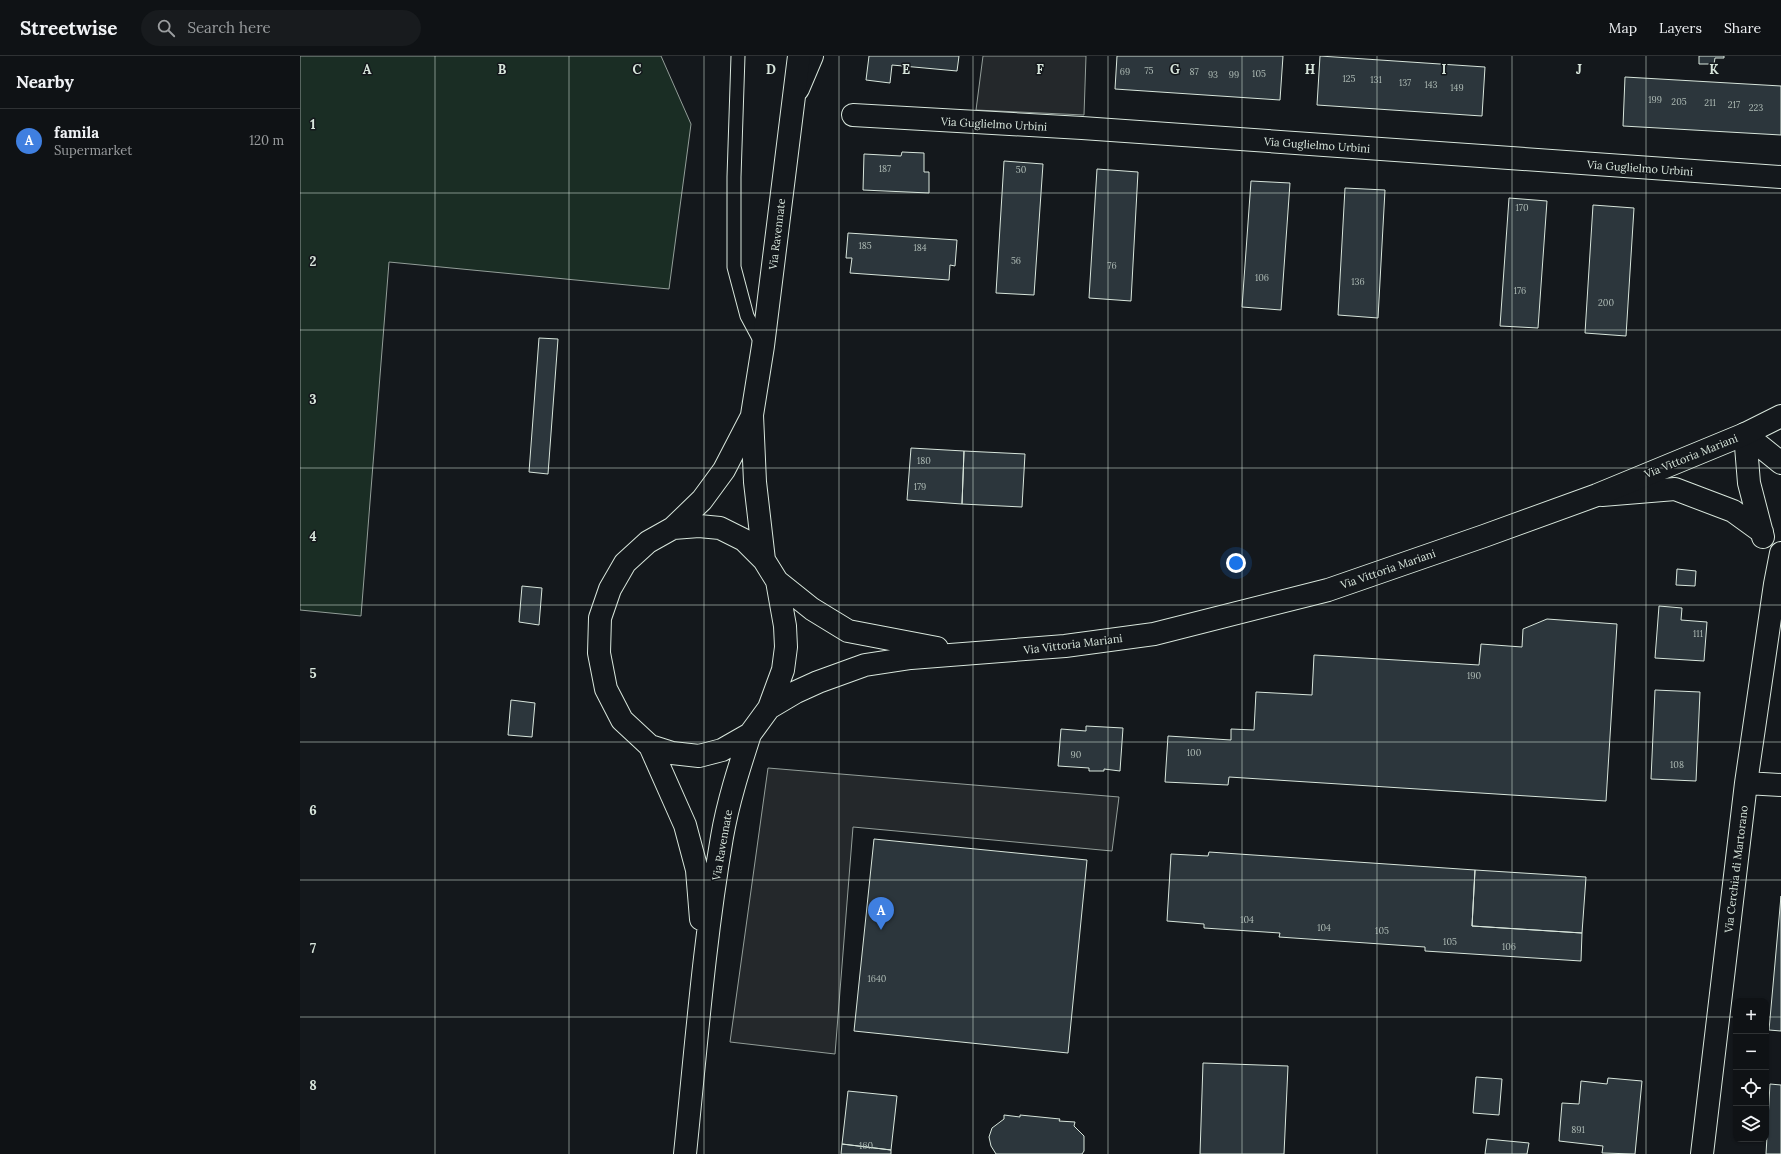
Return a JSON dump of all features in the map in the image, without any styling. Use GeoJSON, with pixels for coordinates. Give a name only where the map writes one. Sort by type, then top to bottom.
{"type":"FeatureCollection","features":[{"type":"Feature","properties":{"kind":"main road"},"geometry":{"type":"LineString","coordinates":[[794,97],[799,56]]}},
{"type":"Feature","properties":{"kind":"main road","name":"Via Ravennate"},"geometry":{"type":"LineString","coordinates":[[764,560],[755,482],[752,415],[763,346],[794,97],[812,56]]}},
{"type":"Feature","properties":{"kind":"main road","name":"Via Guglielmo Urbini"},"geometry":{"type":"LineString","coordinates":[[853,115],[1090,129],[1781,177]]}},
{"type":"Feature","properties":{"kind":"main road","name":"Via Ravennate"},"geometry":{"type":"LineString","coordinates":[[673,528],[702,500],[724,470],[752,415]]}},
{"type":"Feature","properties":{"kind":"main road","name":"Via Vittoria Mariani"},"geometry":{"type":"LineString","coordinates":[[769,708],[796,692],[818,682],[865,665],[911,658],[1065,646],[1154,634],[1328,590],[1597,495],[1745,434],[1781,416]]}},
{"type":"Feature","properties":{"kind":"main road"},"geometry":{"type":"LineString","coordinates":[[1745,434],[1781,463]]}},
{"type":"Feature","properties":{"kind":"main road","name":"Via Cerchia di Martorano"},"geometry":{"type":"LineString","coordinates":[[1745,434],[1749,483],[1762,532],[1770,552],[1775,584]]}},
{"type":"Feature","properties":{"kind":"main road"},"geometry":{"type":"LineString","coordinates":[[1597,495],[1675,489],[1733,511],[1762,532]]}},
{"type":"Feature","properties":{"kind":"main road"},"geometry":{"type":"LineString","coordinates":[[699,526],[720,528],[744,540],[764,560],[777,581],[782,605],[786,647],[783,670],[769,708],[750,734],[722,750],[699,756],[672,753],[650,746],[622,720],[606,689],[599,653],[600,618],[610,589],[625,563],[648,542],[673,528],[699,526]]}},
{"type":"Feature","properties":{"kind":"main road","name":"Via Cerchia di Martorano"},"geometry":{"type":"LineString","coordinates":[[1702,1154],[1746,783],[1775,584],[1781,553]]}},
{"type":"Feature","properties":{"kind":"main road","name":"Via Vittoria Mariani"},"geometry":{"type":"LineString","coordinates":[[777,581],[812,609],[848,631],[903,643],[976,654]]}},
{"type":"Feature","properties":{"kind":"main road","name":"Via Ravennate"},"geometry":{"type":"LineString","coordinates":[[685,1154],[704,958],[722,836],[735,781],[750,734]]}},
{"type":"Feature","properties":{"kind":"main road","name":"Via Ravennate"},"geometry":{"type":"LineString","coordinates":[[650,746],[685,824],[691,844],[697,870],[704,958]]}},
{"type":"Feature","properties":{"kind":"main road"},"geometry":{"type":"LineString","coordinates":[[1746,783],[1781,784]]}},
{"type":"Feature","properties":{"kind":"lane"},"geometry":{"type":"LineString","coordinates":[[738,56],[734,177],[734,267],[747,316],[763,346]]}},
{"type":"Feature","properties":{"kind":"green space"},"geometry":{"type":"Polygon","coordinates":[[[300,56],[661,56],[691,124],[669,289],[389,262],[361,616],[300,610],[300,56]]]}},
{"type":"Feature","properties":{"kind":"shaded area"},"geometry":{"type":"Polygon","coordinates":[[[983,56],[1086,56],[1084,115],[976,110],[983,56]]]}},
{"type":"Feature","properties":{"kind":"shaded area"},"geometry":{"type":"Polygon","coordinates":[[[768,768],[1119,797],[1112,851],[853,827],[835,1054],[730,1042],[768,768]]]}},
{"type":"Feature","properties":{"kind":"building"},"geometry":{"type":"Polygon","coordinates":[[[869,56],[959,56],[957,71],[892,65],[890,83],[866,80],[869,56]]]}},
{"type":"Feature","properties":{"kind":"building"},"geometry":{"type":"Polygon","coordinates":[[[1117,56],[1283,56],[1280,100],[1115,89],[1117,56]]]}},
{"type":"Feature","properties":{"kind":"building"},"geometry":{"type":"Polygon","coordinates":[[[1320,56],[1485,67],[1482,116],[1317,105],[1320,56]]]}},
{"type":"Feature","properties":{"kind":"building"},"geometry":{"type":"Polygon","coordinates":[[[1699,56],[1724,56],[1724,58],[1715,58],[1714,64],[1699,64],[1699,56]]]}},
{"type":"Feature","properties":{"kind":"building"},"geometry":{"type":"Polygon","coordinates":[[[1625,77],[1781,86],[1781,135],[1623,126],[1625,77]]]}},
{"type":"Feature","properties":{"kind":"building"},"geometry":{"type":"Polygon","coordinates":[[[902,152],[924,153],[924,172],[929,172],[929,193],[863,190],[864,154],[901,156],[902,152]]]}},
{"type":"Feature","properties":{"kind":"building"},"geometry":{"type":"Polygon","coordinates":[[[1004,161],[1043,164],[1034,295],[996,293],[1004,161]]]}},
{"type":"Feature","properties":{"kind":"building"},"geometry":{"type":"Polygon","coordinates":[[[1097,169],[1138,172],[1131,301],[1089,298],[1097,169]]]}},
{"type":"Feature","properties":{"kind":"building"},"geometry":{"type":"Polygon","coordinates":[[[1251,181],[1290,183],[1281,310],[1242,307],[1251,181]]]}},
{"type":"Feature","properties":{"kind":"building"},"geometry":{"type":"Polygon","coordinates":[[[1345,188],[1385,190],[1378,318],[1338,315],[1345,188]]]}},
{"type":"Feature","properties":{"kind":"building"},"geometry":{"type":"Polygon","coordinates":[[[1509,198],[1547,201],[1538,328],[1500,326],[1509,198]]]}},
{"type":"Feature","properties":{"kind":"building"},"geometry":{"type":"Polygon","coordinates":[[[1593,205],[1634,208],[1626,336],[1585,333],[1593,205]]]}},
{"type":"Feature","properties":{"kind":"building"},"geometry":{"type":"Polygon","coordinates":[[[848,233],[957,240],[955,266],[950,265],[949,280],[850,273],[852,258],[846,258],[848,233]]]}},
{"type":"Feature","properties":{"kind":"building"},"geometry":{"type":"Polygon","coordinates":[[[539,338],[558,339],[548,474],[529,472],[539,338]]]}},
{"type":"Feature","properties":{"kind":"building"},"geometry":{"type":"Polygon","coordinates":[[[911,448],[964,451],[962,504],[907,500],[911,448]]]}},
{"type":"Feature","properties":{"kind":"building"},"geometry":{"type":"Polygon","coordinates":[[[964,451],[1025,454],[1022,507],[962,504],[964,451]]]}},
{"type":"Feature","properties":{"kind":"building"},"geometry":{"type":"Polygon","coordinates":[[[1677,569],[1696,571],[1695,586],[1676,585],[1677,569]]]}},
{"type":"Feature","properties":{"kind":"building"},"geometry":{"type":"Polygon","coordinates":[[[522,586],[542,588],[539,625],[519,622],[522,586]]]}},
{"type":"Feature","properties":{"kind":"building"},"geometry":{"type":"Polygon","coordinates":[[[1659,606],[1682,608],[1681,620],[1707,622],[1704,661],[1655,658],[1659,606]]]}},
{"type":"Feature","properties":{"kind":"building"},"geometry":{"type":"Polygon","coordinates":[[[1547,619],[1617,624],[1606,801],[1229,777],[1228,785],[1165,782],[1168,736],[1231,740],[1231,729],[1254,730],[1256,692],[1312,695],[1314,655],[1479,665],[1481,644],[1522,647],[1523,629],[1547,619]]]}},
{"type":"Feature","properties":{"kind":"building"},"geometry":{"type":"Polygon","coordinates":[[[1655,690],[1700,692],[1696,781],[1651,779],[1655,690]]]}},
{"type":"Feature","properties":{"kind":"building"},"geometry":{"type":"Polygon","coordinates":[[[511,700],[535,703],[532,737],[508,735],[511,700]]]}},
{"type":"Feature","properties":{"kind":"building"},"geometry":{"type":"Polygon","coordinates":[[[1086,726],[1123,728],[1120,771],[1104,769],[1104,771],[1089,771],[1089,768],[1058,766],[1061,729],[1086,731],[1086,726]]]}},
{"type":"Feature","properties":{"kind":"building"},"geometry":{"type":"Polygon","coordinates":[[[874,839],[1087,860],[1068,1053],[854,1031],[874,839]]]}},
{"type":"Feature","properties":{"kind":"building"},"geometry":{"type":"Polygon","coordinates":[[[1209,852],[1475,870],[1472,926],[1582,933],[1581,961],[1425,951],[1425,947],[1279,937],[1280,933],[1204,928],[1204,924],[1167,921],[1171,854],[1208,856],[1209,852]]]}},
{"type":"Feature","properties":{"kind":"building"},"geometry":{"type":"Polygon","coordinates":[[[1475,870],[1586,877],[1582,933],[1472,926],[1475,870]]]}},
{"type":"Feature","properties":{"kind":"building"},"geometry":{"type":"Polygon","coordinates":[[[1781,896],[1781,1031],[1769,1030],[1781,896]]]}},
{"type":"Feature","properties":{"kind":"building"},"geometry":{"type":"Polygon","coordinates":[[[1203,1063],[1288,1066],[1284,1154],[1200,1154],[1203,1063]]]}},
{"type":"Feature","properties":{"kind":"building"},"geometry":{"type":"Polygon","coordinates":[[[1476,1077],[1502,1079],[1499,1115],[1473,1113],[1476,1077]]]}},
{"type":"Feature","properties":{"kind":"building"},"geometry":{"type":"Polygon","coordinates":[[[1608,1078],[1642,1081],[1635,1154],[1602,1153],[1603,1146],[1559,1141],[1562,1103],[1579,1104],[1581,1081],[1607,1084],[1608,1078]]]}},
{"type":"Feature","properties":{"kind":"building"},"geometry":{"type":"Polygon","coordinates":[[[1770,1084],[1781,1085],[1781,1154],[1766,1154],[1767,1142],[1769,1142],[1770,1084]]]}},
{"type":"Feature","properties":{"kind":"building"},"geometry":{"type":"Polygon","coordinates":[[[848,1091],[897,1096],[891,1150],[842,1144],[848,1091]]]}},
{"type":"Feature","properties":{"kind":"building"},"geometry":{"type":"Polygon","coordinates":[[[1004,1115],[1020,1117],[1020,1115],[1075,1122],[1074,1126],[1084,1136],[1084,1151],[1082,1154],[996,1154],[991,1146],[989,1137],[992,1128],[1004,1119],[1004,1115]]]}},
{"type":"Feature","properties":{"kind":"building"},"geometry":{"type":"Polygon","coordinates":[[[1487,1139],[1529,1143],[1527,1154],[1485,1154],[1487,1139]]]}},
{"type":"Feature","properties":{"kind":"building"},"geometry":{"type":"Polygon","coordinates":[[[842,1144],[891,1150],[891,1154],[841,1154],[842,1144]]]}},
{"type":"Feature","properties":{"kind":"place","name":"famila"},"geometry":{"type":"Point","coordinates":[881,930]}}]}
